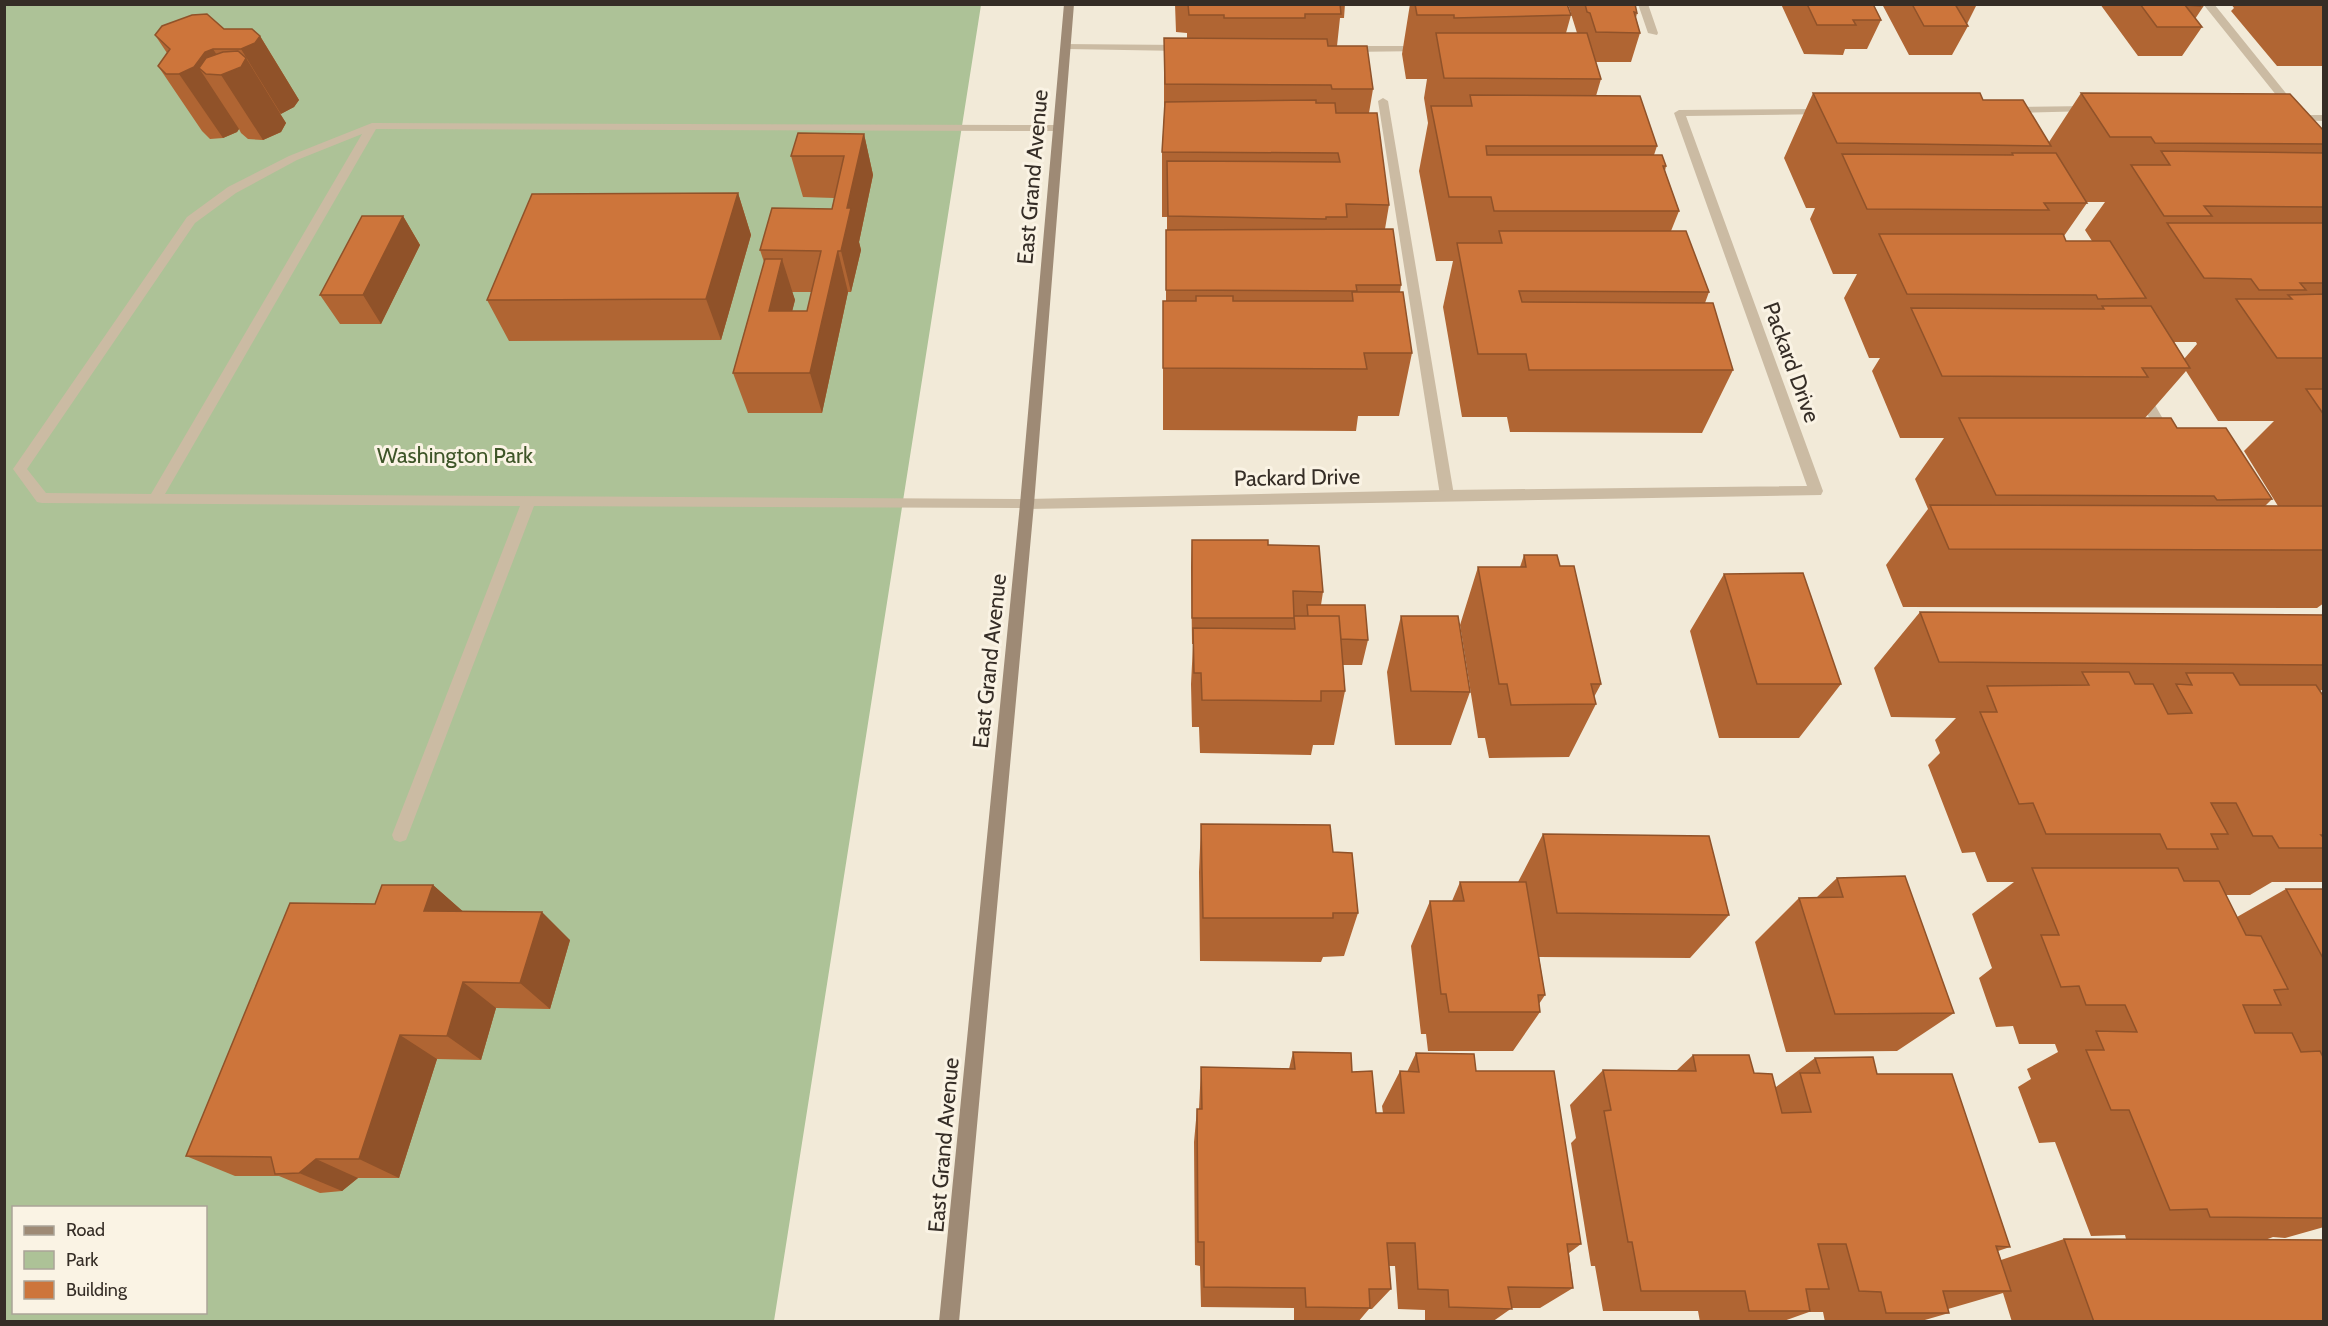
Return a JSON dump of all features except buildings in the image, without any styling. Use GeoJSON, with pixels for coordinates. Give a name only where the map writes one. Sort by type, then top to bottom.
{"type":"FeatureCollection","features":[{"type":"Feature","properties":{"kind":"street","name":"East Grand Avenue"},"geometry":{"type":"LineString","coordinates":[[949,1322],[1027,504],[1069,4]]}},
{"type":"Feature","properties":{"kind":"street"},"geometry":{"type":"LineString","coordinates":[[1643,4],[1653,33]]}},
{"type":"Feature","properties":{"kind":"street"},"geometry":{"type":"LineString","coordinates":[[2208,4],[2290,120],[2324,118]]}},
{"type":"Feature","properties":{"kind":"street"},"geometry":{"type":"LineString","coordinates":[[1066,46],[1197,48]]}},
{"type":"Feature","properties":{"kind":"street"},"geometry":{"type":"LineString","coordinates":[[1337,49],[1431,50]]}},
{"type":"Feature","properties":{"kind":"street"},"geometry":{"type":"LineString","coordinates":[[1383,101],[1447,495]]}},
{"type":"Feature","properties":{"kind":"street"},"geometry":{"type":"LineString","coordinates":[[1999,110],[2102,109]]}},
{"type":"Feature","properties":{"kind":"street","name":"Packard Drive"},"geometry":{"type":"LineString","coordinates":[[372,126],[293,158],[232,190],[191,220],[20,469],[42,498],[1027,504],[1447,495],[1816,491],[1678,113],[1833,112]]}},
{"type":"Feature","properties":{"kind":"street"},"geometry":{"type":"LineString","coordinates":[[155,499],[372,126],[1058,128]]}},
{"type":"Feature","properties":{"kind":"street"},"geometry":{"type":"LineString","coordinates":[[2132,378],[2174,450]]}},
{"type":"Feature","properties":{"kind":"street"},"geometry":{"type":"LineString","coordinates":[[400,836],[529,502]]}},
{"type":"Feature","properties":{"kind":"green space","name":"Washington Park"},"geometry":{"type":"Polygon","coordinates":[[[5,5],[981,5],[774,1321],[5,1322],[5,5]]]}}]}
